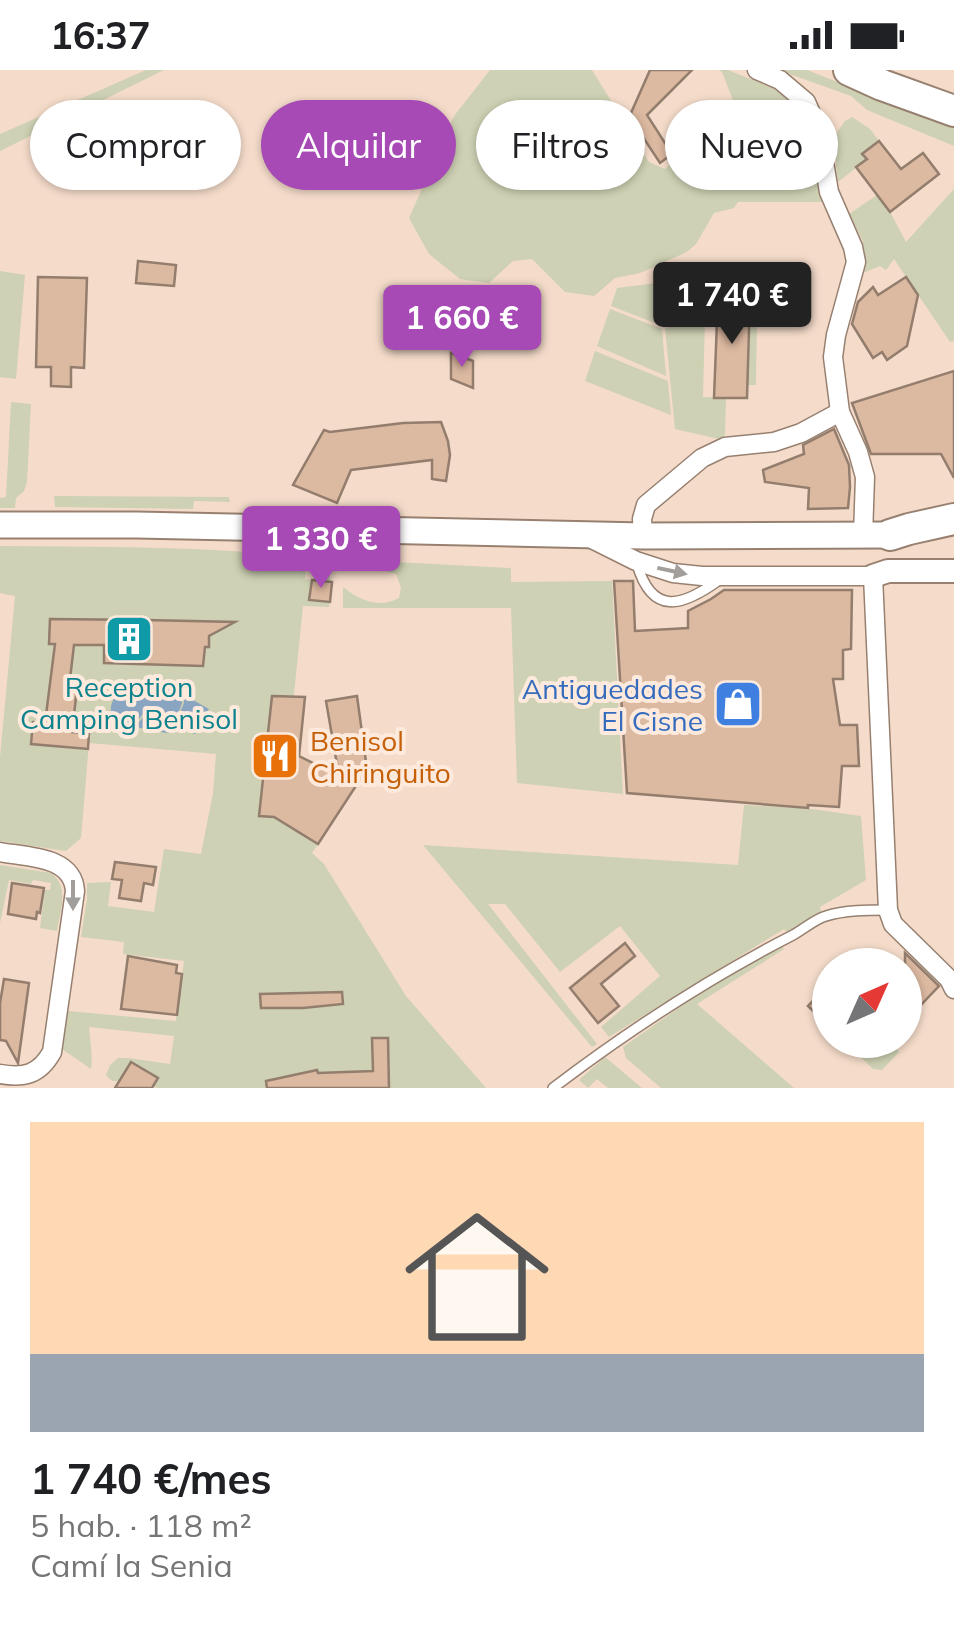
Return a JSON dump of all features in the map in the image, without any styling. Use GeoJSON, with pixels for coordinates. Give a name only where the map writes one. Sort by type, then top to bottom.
{"type":"FeatureCollection","features":[{"type":"Feature","properties":{"kind":"highway"},"geometry":{"type":"LineString","coordinates":[[850,70],[954,112]]}},
{"type":"Feature","properties":{"kind":"highway"},"geometry":{"type":"LineString","coordinates":[[885,70],[954,94]]}},
{"type":"Feature","properties":{"kind":"highway"},"geometry":{"type":"LineString","coordinates":[[876,536],[954,519]]}},
{"type":"Feature","properties":{"kind":"highway"},"geometry":{"type":"LineString","coordinates":[[876,536],[954,532]]}},
{"type":"Feature","properties":{"kind":"highway"},"geometry":{"type":"LineString","coordinates":[[923,534],[954,543]]}},
{"type":"Feature","properties":{"kind":"main road"},"geometry":{"type":"LineString","coordinates":[[0,524],[642,536],[876,536]]}},
{"type":"Feature","properties":{"kind":"street"},"geometry":{"type":"LineString","coordinates":[[757,70],[780,80],[806,102],[819,132],[829,192],[854,248],[856,262],[833,357],[840,412],[858,452],[876,536]]}},
{"type":"Feature","properties":{"kind":"street"},"geometry":{"type":"LineString","coordinates":[[642,536],[646,505],[702,458],[726,447],[774,442],[801,433],[840,412]]}},
{"type":"Feature","properties":{"kind":"street"},"geometry":{"type":"LineString","coordinates":[[582,534],[636,561],[672,573],[873,576],[888,570],[954,571]]}},
{"type":"Feature","properties":{"kind":"street"},"geometry":{"type":"LineString","coordinates":[[873,576],[888,910],[893,924],[949,979],[954,989]]}},
{"type":"Feature","properties":{"kind":"street"},"geometry":{"type":"LineString","coordinates":[[0,852],[56,863],[70,873],[76,892],[52,1052],[41,1067],[24,1077],[0,1074]]}},
{"type":"Feature","properties":{"kind":"lane"},"geometry":{"type":"LineString","coordinates":[[636,561],[643,584],[660,600],[682,602],[724,576]]}},
{"type":"Feature","properties":{"kind":"lane"},"geometry":{"type":"LineString","coordinates":[[553,1088],[606,1047],[766,947],[824,916],[888,910]]}},
{"type":"Feature","properties":{"kind":"green space"},"geometry":{"type":"Polygon","coordinates":[[[146,70],[164,70],[103,100],[78,100],[146,70]]]}},
{"type":"Feature","properties":{"kind":"green space"},"geometry":{"type":"Polygon","coordinates":[[[490,70],[592,70],[611,100],[476,100],[476,190],[645,190],[645,156],[649,162],[665,169],[665,190],[824,190],[826,202],[738,202],[734,208],[714,213],[687,252],[640,273],[615,278],[594,296],[565,292],[532,259],[513,261],[489,283],[460,279],[429,254],[409,218],[421,190],[456,190],[456,113],[490,70]]]}},
{"type":"Feature","properties":{"kind":"green space"},"geometry":{"type":"Polygon","coordinates":[[[719,70],[728,70],[793,99],[733,100],[719,70]]]}},
{"type":"Feature","properties":{"kind":"green space"},"geometry":{"type":"Polygon","coordinates":[[[778,70],[807,70],[954,128],[954,146],[867,110],[851,96],[778,70]]]}},
{"type":"Feature","properties":{"kind":"green space"},"geometry":{"type":"Polygon","coordinates":[[[852,117],[879,141],[863,153],[867,159],[838,182],[838,131],[852,117]]]}},
{"type":"Feature","properties":{"kind":"green space"},"geometry":{"type":"Polygon","coordinates":[[[30,121],[30,136],[0,151],[0,134],[30,121]]]}},
{"type":"Feature","properties":{"kind":"green space"},"geometry":{"type":"Polygon","coordinates":[[[954,189],[954,341],[950,342],[894,259],[886,270],[880,266],[863,273],[863,241],[849,214],[877,195],[906,242],[954,189]]]}},
{"type":"Feature","properties":{"kind":"green space"},"geometry":{"type":"Polygon","coordinates":[[[0,271],[25,275],[16,379],[0,377],[0,271]]]}},
{"type":"Feature","properties":{"kind":"green space"},"geometry":{"type":"Polygon","coordinates":[[[680,280],[678,312],[659,313],[660,325],[611,306],[617,288],[680,280]]]}},
{"type":"Feature","properties":{"kind":"green space"},"geometry":{"type":"Polygon","coordinates":[[[610,309],[662,329],[666,376],[597,346],[610,309]]]}},
{"type":"Feature","properties":{"kind":"green space"},"geometry":{"type":"Polygon","coordinates":[[[749,316],[757,317],[756,385],[748,385],[749,316]]]}},
{"type":"Feature","properties":{"kind":"green space"},"geometry":{"type":"Polygon","coordinates":[[[705,320],[703,397],[726,398],[723,440],[675,429],[665,328],[705,320]]]}},
{"type":"Feature","properties":{"kind":"green space"},"geometry":{"type":"Polygon","coordinates":[[[595,351],[668,381],[671,415],[585,381],[595,351]]]}},
{"type":"Feature","properties":{"kind":"green space"},"geometry":{"type":"Polygon","coordinates":[[[11,402],[31,404],[27,482],[16,498],[15,508],[0,508],[0,498],[6,497],[11,402]]]}},
{"type":"Feature","properties":{"kind":"green space"},"geometry":{"type":"Polygon","coordinates":[[[54,496],[229,497],[230,502],[194,501],[193,509],[55,507],[54,496]]]}},
{"type":"Feature","properties":{"kind":"green space"},"geometry":{"type":"Polygon","coordinates":[[[0,546],[191,549],[306,557],[305,579],[311,580],[326,568],[332,582],[329,607],[303,606],[290,733],[301,735],[281,822],[318,844],[312,853],[324,864],[406,996],[486,1088],[157,1088],[153,1086],[157,1077],[132,1062],[121,1081],[112,1081],[106,1075],[118,1058],[170,1064],[174,1036],[89,1027],[91,1069],[62,1049],[68,1011],[176,1021],[184,961],[123,954],[124,942],[81,937],[87,883],[111,882],[108,906],[154,912],[164,849],[201,854],[216,754],[89,743],[81,838],[66,851],[0,841],[0,757],[15,596],[0,593],[0,546]]]}},
{"type":"Feature","properties":{"kind":"green space"},"geometry":{"type":"Polygon","coordinates":[[[337,559],[511,568],[511,582],[612,581],[623,794],[517,783],[511,608],[343,608],[343,587],[377,603],[399,598],[401,588],[396,574],[337,559]]]}},
{"type":"Feature","properties":{"kind":"green space"},"geometry":{"type":"Polygon","coordinates":[[[744,805],[861,816],[866,880],[787,932],[784,929],[609,1037],[601,1027],[660,976],[620,926],[560,972],[505,904],[488,904],[597,1044],[592,1047],[423,845],[738,865],[744,805]]]}},
{"type":"Feature","properties":{"kind":"green space"},"geometry":{"type":"Polygon","coordinates":[[[0,865],[51,873],[57,879],[62,900],[57,931],[40,928],[45,890],[50,890],[51,883],[33,880],[31,884],[9,880],[0,923],[0,865]]]}},
{"type":"Feature","properties":{"kind":"green space"},"geometry":{"type":"Polygon","coordinates":[[[782,945],[784,949],[697,1004],[794,1088],[661,1088],[626,1058],[623,1047],[687,1002],[782,945]]]}},
{"type":"Feature","properties":{"kind":"green space"},"geometry":{"type":"Polygon","coordinates":[[[605,1057],[642,1088],[608,1088],[597,1079],[588,1088],[579,1080],[605,1057]]]}},
{"type":"Feature","properties":{"kind":"green space"},"geometry":{"type":"Polygon","coordinates":[[[862,1058],[893,1058],[882,1070],[873,1069],[862,1058]]]}},
{"type":"Feature","properties":{"kind":"water"},"geometry":{"type":"Polygon","coordinates":[[[170,687],[180,694],[182,703],[177,714],[152,711],[143,714],[132,728],[110,724],[116,691],[129,688],[143,698],[170,687]]]}},
{"type":"Feature","properties":{"kind":"water"},"geometry":{"type":"Polygon","coordinates":[[[182,690],[189,690],[193,700],[209,709],[195,734],[135,727],[143,717],[160,722],[179,715],[184,703],[182,690]]]}},
{"type":"Feature","properties":{"kind":"building"},"geometry":{"type":"Polygon","coordinates":[[[650,70],[692,70],[647,115],[665,143],[665,159],[660,163],[645,140],[645,100],[637,100],[650,70]]]}},
{"type":"Feature","properties":{"kind":"building"},"geometry":{"type":"Polygon","coordinates":[[[879,141],[901,169],[923,153],[939,174],[890,212],[856,167],[867,159],[862,154],[879,141]]]}},
{"type":"Feature","properties":{"kind":"building"},"geometry":{"type":"Polygon","coordinates":[[[138,261],[176,265],[174,286],[136,283],[138,261]]]}},
{"type":"Feature","properties":{"kind":"building"},"geometry":{"type":"Polygon","coordinates":[[[38,277],[87,278],[84,368],[71,367],[71,387],[51,386],[51,367],[36,367],[38,277]]]}},
{"type":"Feature","properties":{"kind":"building"},"geometry":{"type":"Polygon","coordinates":[[[906,277],[918,295],[907,346],[887,360],[882,352],[873,358],[852,324],[858,302],[873,287],[878,295],[906,277]]]}},
{"type":"Feature","properties":{"kind":"building"},"geometry":{"type":"Polygon","coordinates":[[[718,295],[750,295],[747,398],[714,398],[718,295]]]}},
{"type":"Feature","properties":{"kind":"building"},"geometry":{"type":"Polygon","coordinates":[[[451,353],[473,361],[473,388],[451,379],[451,353]]]}},
{"type":"Feature","properties":{"kind":"building"},"geometry":{"type":"Polygon","coordinates":[[[954,371],[954,478],[941,454],[871,454],[852,403],[954,371]]]}},
{"type":"Feature","properties":{"kind":"building"},"geometry":{"type":"Polygon","coordinates":[[[441,422],[450,455],[446,481],[432,479],[432,460],[351,470],[337,503],[293,485],[324,430],[441,422]]]}},
{"type":"Feature","properties":{"kind":"building"},"geometry":{"type":"Polygon","coordinates":[[[834,429],[849,465],[848,508],[808,509],[809,488],[765,482],[763,470],[804,454],[803,445],[834,429]]]}},
{"type":"Feature","properties":{"kind":"building"},"geometry":{"type":"Polygon","coordinates":[[[312,580],[332,582],[330,602],[309,600],[312,580]]]}},
{"type":"Feature","properties":{"kind":"building","name":"Antiguedades El Cisne"},"geometry":{"type":"Polygon","coordinates":[[[614,581],[633,581],[635,631],[688,628],[688,611],[724,590],[852,590],[851,649],[843,650],[843,679],[833,679],[840,725],[857,725],[859,766],[842,766],[839,807],[808,808],[627,793],[614,581]]]}},
{"type":"Feature","properties":{"kind":"building","name":"Reception Camping Benisol"},"geometry":{"type":"Polygon","coordinates":[[[50,619],[235,622],[209,636],[203,666],[104,663],[104,645],[74,645],[70,679],[78,680],[72,732],[89,733],[88,749],[31,744],[33,722],[45,723],[55,644],[49,644],[50,619]]]}},
{"type":"Feature","properties":{"kind":"building"},"geometry":{"type":"Polygon","coordinates":[[[272,696],[305,697],[299,756],[339,776],[326,701],[357,696],[367,769],[318,844],[274,817],[259,816],[272,696]]]}},
{"type":"Feature","properties":{"kind":"building"},"geometry":{"type":"Polygon","coordinates":[[[115,862],[156,867],[153,885],[144,883],[141,901],[119,898],[122,880],[112,879],[115,862]]]}},
{"type":"Feature","properties":{"kind":"building"},"geometry":{"type":"Polygon","coordinates":[[[12,883],[44,888],[36,919],[8,914],[12,883]]]}},
{"type":"Feature","properties":{"kind":"building"},"geometry":{"type":"Polygon","coordinates":[[[625,943],[635,956],[601,984],[619,1006],[598,1023],[570,988],[625,943]]]}},
{"type":"Feature","properties":{"kind":"building"},"geometry":{"type":"Polygon","coordinates":[[[128,956],[177,965],[176,973],[182,974],[177,1015],[121,1009],[128,956]]]}},
{"type":"Feature","properties":{"kind":"building"},"geometry":{"type":"Polygon","coordinates":[[[922,970],[939,986],[922,1004],[922,970]]]}},
{"type":"Feature","properties":{"kind":"building"},"geometry":{"type":"Polygon","coordinates":[[[4,979],[29,983],[18,1063],[6,1041],[0,1040],[4,979]]]}},
{"type":"Feature","properties":{"kind":"building"},"geometry":{"type":"Polygon","coordinates":[[[342,992],[343,1004],[261,1008],[260,994],[342,992]]]}},
{"type":"Feature","properties":{"kind":"building"},"geometry":{"type":"Polygon","coordinates":[[[372,1038],[388,1038],[389,1088],[267,1088],[266,1081],[317,1070],[373,1071],[372,1038]]]}},
{"type":"Feature","properties":{"kind":"building"},"geometry":{"type":"Polygon","coordinates":[[[131,1062],[158,1078],[152,1088],[115,1088],[131,1062]]]}},
{"type":"Feature","properties":{"kind":"place","name":"Reception Camping Benisol"},"geometry":{"type":"Point","coordinates":[129,639]}},
{"type":"Feature","properties":{"kind":"place","name":"Antiguedades El Cisne"},"geometry":{"type":"Point","coordinates":[738,704]}},
{"type":"Feature","properties":{"kind":"place","name":"Benisol Chiringuito"},"geometry":{"type":"Point","coordinates":[275,756]}}]}
